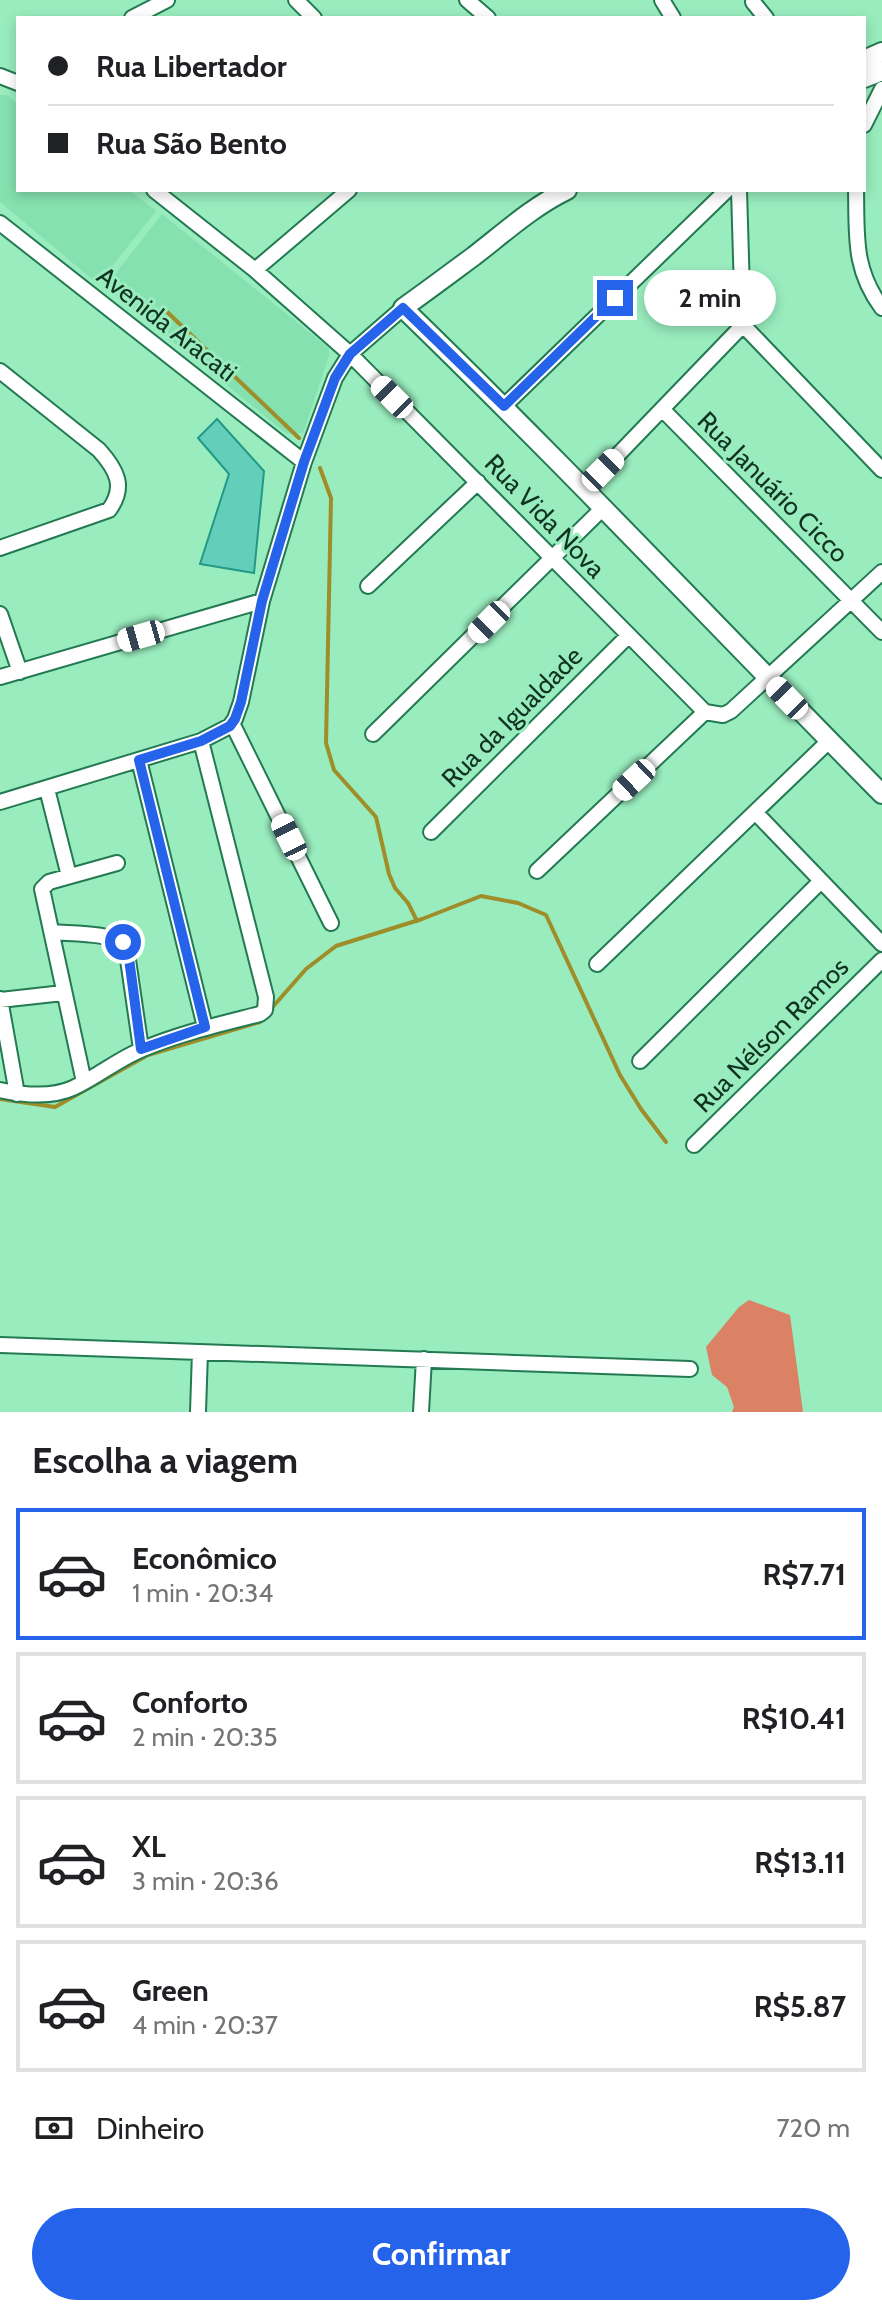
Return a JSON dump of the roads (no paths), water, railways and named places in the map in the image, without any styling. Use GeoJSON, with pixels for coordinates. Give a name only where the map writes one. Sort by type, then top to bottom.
{"type":"FeatureCollection","features":[{"type":"Feature","properties":{"kind":"street"},"geometry":{"type":"LineString","coordinates":[[139,16],[167,0]]}},
{"type":"Feature","properties":{"kind":"street"},"geometry":{"type":"LineString","coordinates":[[296,0],[312,16]]}},
{"type":"Feature","properties":{"kind":"street"},"geometry":{"type":"LineString","coordinates":[[467,0],[486,16]]}},
{"type":"Feature","properties":{"kind":"street"},"geometry":{"type":"LineString","coordinates":[[866,121],[882,89]]}},
{"type":"Feature","properties":{"kind":"street","name":"Rua Vida Nova"},"geometry":{"type":"LineString","coordinates":[[157,192],[255,270],[350,354],[705,712]]}},
{"type":"Feature","properties":{"kind":"street"},"geometry":{"type":"LineString","coordinates":[[0,802],[201,741],[232,723],[241,702],[262,601],[304,462],[335,378],[350,354],[403,308],[477,254],[513,223],[563,192]]}},
{"type":"Feature","properties":{"kind":"street"},"geometry":{"type":"LineString","coordinates":[[504,406],[725,192]]}},
{"type":"Feature","properties":{"kind":"street"},"geometry":{"type":"LineString","coordinates":[[739,192],[743,325],[882,470]]}},
{"type":"Feature","properties":{"kind":"street"},"geometry":{"type":"LineString","coordinates":[[856,192],[860,267],[868,288],[882,308]]}},
{"type":"Feature","properties":{"kind":"street"},"geometry":{"type":"LineString","coordinates":[[255,270],[338,193]]}},
{"type":"Feature","properties":{"kind":"street","name":"Avenida Aracati"},"geometry":{"type":"LineString","coordinates":[[0,223],[304,462]]}},
{"type":"Feature","properties":{"kind":"street"},"geometry":{"type":"LineString","coordinates":[[403,308],[504,406],[882,794]]}},
{"type":"Feature","properties":{"kind":"street"},"geometry":{"type":"LineString","coordinates":[[584,490],[743,325]]}},
{"type":"Feature","properties":{"kind":"street"},"geometry":{"type":"LineString","coordinates":[[0,371],[99,450],[116,473],[119,487],[117,500],[109,510],[0,548]]}},
{"type":"Feature","properties":{"kind":"street","name":"Rua Januário Cicco"},"geometry":{"type":"LineString","coordinates":[[663,410],[882,632]]}},
{"type":"Feature","properties":{"kind":"street"},"geometry":{"type":"LineString","coordinates":[[368,586],[478,482]]}},
{"type":"Feature","properties":{"kind":"street"},"geometry":{"type":"LineString","coordinates":[[373,734],[602,509]]}},
{"type":"Feature","properties":{"kind":"street"},"geometry":{"type":"LineString","coordinates":[[537,871],[705,712],[723,715],[731,711],[882,572]]}},
{"type":"Feature","properties":{"kind":"street"},"geometry":{"type":"LineString","coordinates":[[0,677],[262,601]]}},
{"type":"Feature","properties":{"kind":"street"},"geometry":{"type":"LineString","coordinates":[[0,614],[20,672]]}},
{"type":"Feature","properties":{"kind":"street","name":"Rua da Igualdade"},"geometry":{"type":"LineString","coordinates":[[431,832],[628,636]]}},
{"type":"Feature","properties":{"kind":"street"},"geometry":{"type":"LineString","coordinates":[[232,723],[331,923]]}},
{"type":"Feature","properties":{"kind":"street"},"geometry":{"type":"LineString","coordinates":[[0,1090],[17,1094],[70,1089],[141,1049],[265,1010],[266,997],[201,741]]}},
{"type":"Feature","properties":{"kind":"street"},"geometry":{"type":"LineString","coordinates":[[597,964],[829,741]]}},
{"type":"Feature","properties":{"kind":"street"},"geometry":{"type":"LineString","coordinates":[[139,760],[205,1027]]}},
{"type":"Feature","properties":{"kind":"street"},"geometry":{"type":"LineString","coordinates":[[47,789],[69,876]]}},
{"type":"Feature","properties":{"kind":"street"},"geometry":{"type":"LineString","coordinates":[[756,813],[821,881],[878,933]]}},
{"type":"Feature","properties":{"kind":"street"},"geometry":{"type":"LineString","coordinates":[[84,1082],[42,889],[49,882],[117,863]]}},
{"type":"Feature","properties":{"kind":"street"},"geometry":{"type":"LineString","coordinates":[[640,1061],[821,881]]}},
{"type":"Feature","properties":{"kind":"street"},"geometry":{"type":"LineString","coordinates":[[52,932],[108,937],[126,946],[141,1049]]}},
{"type":"Feature","properties":{"kind":"street","name":"Rua Nélson Ramos"},"geometry":{"type":"LineString","coordinates":[[694,1145],[882,960]]}},
{"type":"Feature","properties":{"kind":"street"},"geometry":{"type":"LineString","coordinates":[[17,1094],[0,1000],[63,993]]}},
{"type":"Feature","properties":{"kind":"street"},"geometry":{"type":"LineString","coordinates":[[0,1345],[690,1369]]}},
{"type":"Feature","properties":{"kind":"street"},"geometry":{"type":"LineString","coordinates":[[198,1412],[200,1352]]}},
{"type":"Feature","properties":{"kind":"street"},"geometry":{"type":"LineString","coordinates":[[421,1412],[424,1359]]}},
{"type":"Feature","properties":{"kind":"waterway"},"geometry":{"type":"LineString","coordinates":[[163,308],[299,438]]}},
{"type":"Feature","properties":{"kind":"waterway"},"geometry":{"type":"LineString","coordinates":[[320,468],[331,498],[326,743],[334,770],[376,817],[389,874],[417,921]]}},
{"type":"Feature","properties":{"kind":"waterway"},"geometry":{"type":"LineString","coordinates":[[270,1010],[306,969],[336,946],[422,919],[481,896],[518,903],[546,915],[620,1075],[666,1142]]}},
{"type":"Feature","properties":{"kind":"waterway"},"geometry":{"type":"LineString","coordinates":[[0,1099],[55,1107],[148,1055],[260,1022],[264,1017]]}}]}
